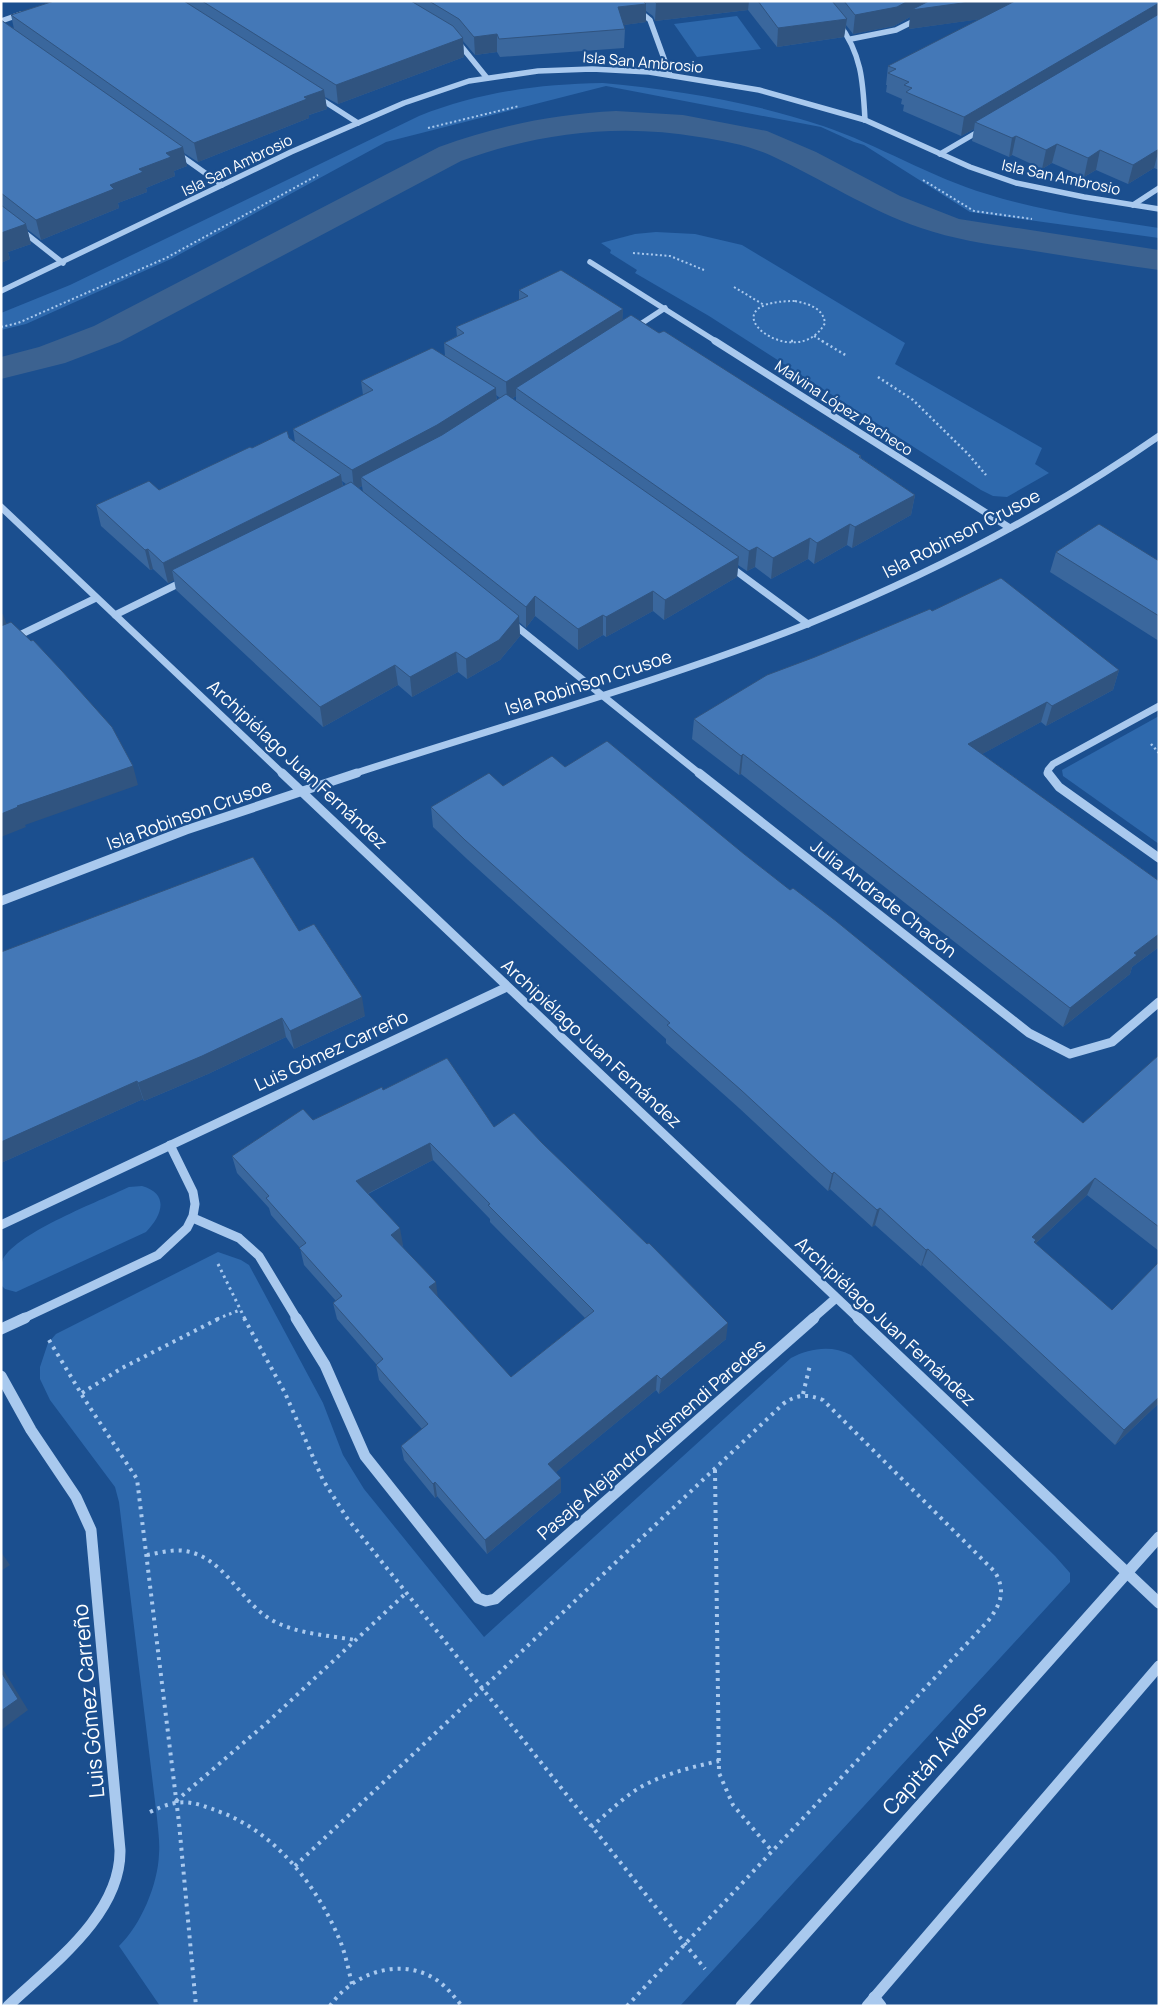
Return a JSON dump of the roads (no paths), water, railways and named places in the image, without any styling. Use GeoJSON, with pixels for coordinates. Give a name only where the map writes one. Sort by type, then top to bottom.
{"type":"FeatureCollection","features":[{"type":"Feature","properties":{"kind":"street"},"geometry":{"type":"LineString","coordinates":[[620,1],[638,10],[650,20],[670,75]]}},
{"type":"Feature","properties":{"kind":"street"},"geometry":{"type":"LineString","coordinates":[[1,21],[26,12]]}},
{"type":"Feature","properties":{"kind":"street"},"geometry":{"type":"LineString","coordinates":[[851,39],[896,30],[928,14]]}},
{"type":"Feature","properties":{"kind":"street"},"geometry":{"type":"LineString","coordinates":[[833,16],[851,39],[860,65],[865,120]]}},
{"type":"Feature","properties":{"kind":"street"},"geometry":{"type":"LineString","coordinates":[[449,35],[460,44],[487,78]]}},
{"type":"Feature","properties":{"kind":"street","name":"Isla San Ambrosio"},"geometry":{"type":"LineString","coordinates":[[1,291],[63,263],[222,185],[426,94],[487,78],[538,70],[622,70],[670,75],[759,90],[865,120],[990,175],[1016,183],[1159,209]]}},
{"type":"Feature","properties":{"kind":"street"},"geometry":{"type":"LineString","coordinates":[[307,90],[358,123]]}},
{"type":"Feature","properties":{"kind":"street"},"geometry":{"type":"LineString","coordinates":[[940,154],[983,129]]}},
{"type":"Feature","properties":{"kind":"street"},"geometry":{"type":"LineString","coordinates":[[174,151],[222,185]]}},
{"type":"Feature","properties":{"kind":"street"},"geometry":{"type":"LineString","coordinates":[[1133,205],[1159,188]]}},
{"type":"Feature","properties":{"kind":"street"},"geometry":{"type":"LineString","coordinates":[[1,214],[63,263]]}},
{"type":"Feature","properties":{"kind":"street","name":"Malvina López Pacheco"},"geometry":{"type":"LineString","coordinates":[[590,262],[1010,528]]}},
{"type":"Feature","properties":{"kind":"street"},"geometry":{"type":"LineString","coordinates":[[624,335],[665,308]]}},
{"type":"Feature","properties":{"kind":"street","name":"Isla Robinson Crusoe"},"geometry":{"type":"LineString","coordinates":[[1,901],[162,840],[302,792],[737,651],[808,624],[920,575],[1010,528],[1077,490],[1159,436]]}},
{"type":"Feature","properties":{"kind":"street","name":"Archipiélago Juan Fernández"},"geometry":{"type":"LineString","coordinates":[[1,507],[1159,1603]]}},
{"type":"Feature","properties":{"kind":"street"},"geometry":{"type":"LineString","coordinates":[[723,562],[808,624]]}},
{"type":"Feature","properties":{"kind":"street"},"geometry":{"type":"LineString","coordinates":[[115,615],[187,580]]}},
{"type":"Feature","properties":{"kind":"street"},"geometry":{"type":"LineString","coordinates":[[1,644],[96,598]]}},
{"type":"Feature","properties":{"kind":"street","name":"Julia Andrade Chacón"},"geometry":{"type":"LineString","coordinates":[[501,614],[600,695],[1029,1033],[1070,1054],[1112,1042],[1159,1002]]}},
{"type":"Feature","properties":{"kind":"street"},"geometry":{"type":"LineString","coordinates":[[1159,706],[1053,764],[1048,770],[1048,774],[1059,787],[1159,858]]}},
{"type":"Feature","properties":{"kind":"street","name":"Luis Gómez Carreño"},"geometry":{"type":"LineString","coordinates":[[1,1226],[507,987]]}},
{"type":"Feature","properties":{"kind":"street"},"geometry":{"type":"LineString","coordinates":[[1,1329],[158,1255],[177,1240],[193,1218],[195,1203],[192,1186],[170,1145]]}},
{"type":"Feature","properties":{"kind":"street","name":"Pasaje Alejandro Arismendi Paredes"},"geometry":{"type":"LineString","coordinates":[[193,1218],[239,1238],[259,1256],[325,1366],[365,1456],[478,1598],[486,1601],[495,1599],[836,1298]]}},
{"type":"Feature","properties":{"kind":"street","name":"Luis Gómez Carreño"},"geometry":{"type":"LineString","coordinates":[[1,1376],[21,1414],[85,1511],[91,1530],[120,1824],[119,1871],[109,1898],[85,1930],[8,2006]]}},
{"type":"Feature","properties":{"kind":"street","name":"Capitán Ávalos"},"geometry":{"type":"LineString","coordinates":[[740,2006],[1159,1537]]}},
{"type":"Feature","properties":{"kind":"street"},"geometry":{"type":"LineString","coordinates":[[874,2003],[1159,1666]]}},
{"type":"Feature","properties":{"kind":"waterway"},"geometry":{"type":"LineString","coordinates":[[1,368],[52,355],[107,334],[450,154],[482,142],[515,133],[582,122],[650,121],[683,124],[745,135],[783,149],[910,213],[944,225],[980,233],[1159,260]]}}]}
